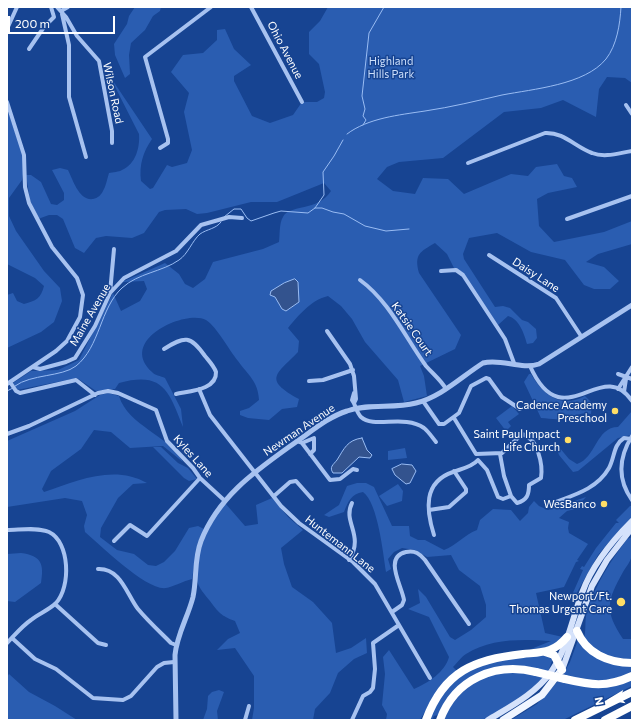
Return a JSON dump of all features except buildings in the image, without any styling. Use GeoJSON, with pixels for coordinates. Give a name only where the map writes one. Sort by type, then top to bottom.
{"type":"FeatureCollection","features":[{"type":"Feature","properties":{"kind":"highway"},"geometry":{"type":"LineString","coordinates":[[577,631],[581,641],[594,653],[608,660],[632,663]]}},
{"type":"Feature","properties":{"kind":"highway"},"geometry":{"type":"LineString","coordinates":[[426,720],[439,695],[455,676],[464,670],[491,658],[545,652],[558,648],[567,637]]}},
{"type":"Feature","properties":{"kind":"highway"},"geometry":{"type":"LineString","coordinates":[[545,652],[554,655],[562,670]]}},
{"type":"Feature","properties":{"kind":"highway"},"geometry":{"type":"LineString","coordinates":[[440,720],[455,693],[476,677],[488,672],[504,669],[520,669],[586,684],[602,685],[632,676]]}},
{"type":"Feature","properties":{"kind":"highway"},"geometry":{"type":"LineString","coordinates":[[574,720],[632,692]]}},
{"type":"Feature","properties":{"kind":"highway"},"geometry":{"type":"LineString","coordinates":[[605,720],[632,706]]}},
{"type":"Feature","properties":{"kind":"main road"},"geometry":{"type":"LineString","coordinates":[[488,720],[534,691],[548,676],[558,661],[582,591],[592,572],[609,545],[632,521]]}},
{"type":"Feature","properties":{"kind":"main road"},"geometry":{"type":"LineString","coordinates":[[503,720],[542,695],[562,670],[587,600],[597,577],[613,551],[632,528]]}},
{"type":"Feature","properties":{"kind":"street"},"geometry":{"type":"LineString","coordinates":[[7,29],[17,7]]}},
{"type":"Feature","properties":{"kind":"street"},"geometry":{"type":"LineString","coordinates":[[29,49],[44,27],[54,17],[51,7]]}},
{"type":"Feature","properties":{"kind":"street","name":"Wilson Road"},"geometry":{"type":"LineString","coordinates":[[57,7],[77,36],[99,61],[112,131],[112,143]]}},
{"type":"Feature","properties":{"kind":"street"},"geometry":{"type":"LineString","coordinates":[[68,7],[61,11],[69,45],[69,97],[86,157]]}},
{"type":"Feature","properties":{"kind":"street"},"geometry":{"type":"LineString","coordinates":[[160,148],[168,143],[168,139],[145,57],[211,7]]}},
{"type":"Feature","properties":{"kind":"street","name":"Ohio Avenue"},"geometry":{"type":"LineString","coordinates":[[251,7],[302,102]]}},
{"type":"Feature","properties":{"kind":"street"},"geometry":{"type":"LineString","coordinates":[[7,102],[24,155],[25,185],[29,203],[48,242],[77,278],[83,295],[80,317],[67,342],[10,383],[16,391],[20,393],[76,380],[95,395]]}},
{"type":"Feature","properties":{"kind":"street"},"geometry":{"type":"LineString","coordinates":[[626,105],[632,114]]}},
{"type":"Feature","properties":{"kind":"street"},"geometry":{"type":"LineString","coordinates":[[468,163],[545,133],[554,133],[563,136],[594,154],[607,155],[632,151]]}},
{"type":"Feature","properties":{"kind":"street"},"geometry":{"type":"LineString","coordinates":[[567,219],[632,196]]}},
{"type":"Feature","properties":{"kind":"street","name":"Maine Avenue"},"geometry":{"type":"LineString","coordinates":[[33,367],[37,369],[43,368],[66,362],[74,358],[95,326],[110,293],[124,278],[176,251],[201,225],[233,216],[242,218]]}},
{"type":"Feature","properties":{"kind":"street"},"geometry":{"type":"LineString","coordinates":[[110,293],[114,249]]}},
{"type":"Feature","properties":{"kind":"street","name":"Daisy Lane"},"geometry":{"type":"LineString","coordinates":[[489,255],[556,298],[581,336]]}},
{"type":"Feature","properties":{"kind":"street"},"geometry":{"type":"LineString","coordinates":[[441,271],[456,270],[463,275],[505,338],[514,364]]}},
{"type":"Feature","properties":{"kind":"street","name":"Katsie Court"},"geometry":{"type":"LineString","coordinates":[[360,280],[380,299],[427,367],[446,389]]}},
{"type":"Feature","properties":{"kind":"street"},"geometry":{"type":"LineString","coordinates":[[632,305],[542,362],[530,366],[545,390],[563,398],[573,398],[599,387],[618,389],[624,392],[632,401]]}},
{"type":"Feature","properties":{"kind":"street"},"geometry":{"type":"LineString","coordinates":[[327,331],[353,370],[354,393],[356,399],[355,406],[361,417],[378,422],[404,421],[420,426],[425,429],[436,442]]}},
{"type":"Feature","properties":{"kind":"street"},"geometry":{"type":"LineString","coordinates":[[164,349],[176,342],[191,340],[197,344],[214,367],[216,374],[210,384],[200,389],[176,394]]}},
{"type":"Feature","properties":{"kind":"street","name":"Newman Avenue"},"geometry":{"type":"LineString","coordinates":[[176,720],[174,662],[176,645],[193,596],[199,546],[209,523],[224,501],[236,487],[255,472],[300,442],[331,418],[355,406],[404,405],[423,401],[446,389],[483,363],[495,361],[530,366]]}},
{"type":"Feature","properties":{"kind":"street"},"geometry":{"type":"LineString","coordinates":[[618,389],[632,367]]}},
{"type":"Feature","properties":{"kind":"street"},"geometry":{"type":"LineString","coordinates":[[309,381],[323,380],[353,370]]}},
{"type":"Feature","properties":{"kind":"street"},"geometry":{"type":"LineString","coordinates":[[618,374],[632,379]]}},
{"type":"Feature","properties":{"kind":"street"},"geometry":{"type":"LineString","coordinates":[[423,401],[438,424],[444,424],[459,413],[471,386],[484,378],[488,378],[502,397],[520,409]]}},
{"type":"Feature","properties":{"kind":"street"},"geometry":{"type":"LineString","coordinates":[[624,392],[626,378]]}},
{"type":"Feature","properties":{"kind":"street","name":"Huntemann Lane"},"geometry":{"type":"LineString","coordinates":[[200,389],[210,415],[274,496],[299,523],[349,560],[375,584],[430,678]]}},
{"type":"Feature","properties":{"kind":"street","name":"Kyles Lane"},"geometry":{"type":"LineString","coordinates":[[7,434],[30,426],[95,395],[108,391],[118,393],[156,410],[165,439],[200,478],[224,501]]}},
{"type":"Feature","properties":{"kind":"street"},"geometry":{"type":"LineString","coordinates":[[454,418],[469,440],[474,453],[479,455],[500,454],[505,452],[520,435],[524,434],[534,446],[540,457],[541,478],[529,485],[528,494],[523,500],[517,503],[511,496],[504,476],[500,454]]}},
{"type":"Feature","properties":{"kind":"street"},"geometry":{"type":"LineString","coordinates":[[631,437],[624,452],[621,470],[624,486],[632,500]]}},
{"type":"Feature","properties":{"kind":"street"},"geometry":{"type":"LineString","coordinates":[[553,503],[591,487],[609,468],[614,450],[620,441],[624,438],[631,437]]}},
{"type":"Feature","properties":{"kind":"street"},"geometry":{"type":"LineString","coordinates":[[310,454],[314,450],[314,438],[300,442],[330,480],[337,480],[353,469],[356,470]]}},
{"type":"Feature","properties":{"kind":"street"},"geometry":{"type":"LineString","coordinates":[[434,535],[428,510],[429,498],[434,486],[441,477],[467,467],[478,460],[479,455]]}},
{"type":"Feature","properties":{"kind":"street"},"geometry":{"type":"LineString","coordinates":[[478,460],[487,470],[498,497],[503,499],[511,496]]}},
{"type":"Feature","properties":{"kind":"street"},"geometry":{"type":"LineString","coordinates":[[428,510],[449,507],[466,492],[466,489],[454,471]]}},
{"type":"Feature","properties":{"kind":"street"},"geometry":{"type":"LineString","coordinates":[[114,542],[130,525],[147,536],[200,478]]}},
{"type":"Feature","properties":{"kind":"street"},"geometry":{"type":"LineString","coordinates":[[274,496],[293,480],[299,482],[312,499]]}},
{"type":"Feature","properties":{"kind":"street"},"geometry":{"type":"LineString","coordinates":[[349,560],[356,540],[348,514],[348,509],[352,503]]}},
{"type":"Feature","properties":{"kind":"street"},"geometry":{"type":"LineString","coordinates":[[7,530],[41,530],[53,534],[61,545],[68,574],[62,594],[55,604],[30,620],[7,644]]}},
{"type":"Feature","properties":{"kind":"street"},"geometry":{"type":"LineString","coordinates":[[392,612],[402,605],[404,600],[395,568],[395,560],[402,553],[414,552],[425,560],[469,624]]}},
{"type":"Feature","properties":{"kind":"street"},"geometry":{"type":"LineString","coordinates":[[98,570],[106,570],[117,577],[138,609],[171,643],[176,645]]}},
{"type":"Feature","properties":{"kind":"street"},"geometry":{"type":"LineString","coordinates":[[55,604],[98,643],[106,646]]}},
{"type":"Feature","properties":{"kind":"street"},"geometry":{"type":"LineString","coordinates":[[352,720],[363,696],[370,692],[372,688],[375,669],[373,643],[399,625]]}},
{"type":"Feature","properties":{"kind":"street"},"geometry":{"type":"LineString","coordinates":[[12,638],[35,659],[55,668],[88,695],[99,699],[126,700],[132,696],[157,667],[161,664],[174,662]]}},
{"type":"Feature","properties":{"kind":"street"},"geometry":{"type":"LineString","coordinates":[[245,720],[249,706]]}},
{"type":"Feature","properties":{"kind":"green space"},"geometry":{"type":"Polygon","coordinates":[[[135,7],[161,7],[160,11],[153,16],[145,30],[131,43],[129,55],[130,74],[125,78],[115,55],[114,44],[127,24],[129,16],[135,7]]]}},
{"type":"Feature","properties":{"kind":"green space","name":"Highland Hills Park"},"geometry":{"type":"Polygon","coordinates":[[[328,7],[632,7],[632,83],[625,78],[607,77],[599,89],[596,117],[563,100],[541,108],[504,112],[443,158],[399,162],[387,167],[377,179],[393,191],[415,194],[423,178],[448,179],[464,194],[511,174],[528,176],[536,167],[557,164],[564,176],[572,178],[577,187],[548,193],[537,199],[539,226],[554,242],[604,232],[632,221],[632,244],[598,254],[586,262],[604,267],[619,281],[610,289],[594,289],[584,285],[565,260],[531,252],[497,233],[469,238],[463,254],[464,259],[495,307],[503,306],[510,308],[522,320],[528,322],[536,329],[537,338],[533,343],[527,344],[518,323],[512,318],[508,316],[498,325],[462,272],[454,268],[447,254],[435,243],[422,251],[420,254],[417,262],[419,273],[461,335],[455,349],[420,366],[424,376],[427,396],[404,402],[398,380],[365,342],[352,319],[341,306],[328,296],[311,304],[288,328],[299,341],[298,352],[279,371],[277,381],[287,392],[299,399],[297,407],[282,409],[269,420],[248,418],[240,415],[240,411],[249,408],[259,400],[255,383],[210,323],[206,320],[197,318],[184,319],[171,323],[158,330],[148,339],[143,349],[143,360],[153,373],[165,378],[181,409],[183,427],[168,394],[155,382],[134,380],[119,383],[115,389],[96,391],[77,378],[17,390],[13,383],[31,371],[58,370],[79,360],[113,293],[121,311],[140,301],[147,289],[144,281],[122,282],[165,263],[179,274],[185,284],[193,288],[205,279],[213,262],[263,249],[279,242],[281,222],[286,213],[291,210],[319,202],[331,191],[324,183],[277,202],[251,202],[197,214],[186,209],[165,210],[159,212],[144,233],[132,238],[106,236],[96,238],[84,253],[75,248],[63,219],[57,215],[49,215],[38,219],[30,200],[26,175],[31,175],[41,182],[51,204],[57,205],[64,200],[64,193],[52,170],[60,168],[68,170],[80,193],[88,199],[93,199],[98,197],[102,192],[109,173],[121,171],[131,164],[138,150],[139,134],[109,75],[152,139],[142,159],[141,181],[150,189],[153,188],[167,165],[172,167],[187,163],[192,150],[184,112],[189,93],[171,72],[183,55],[203,53],[217,40],[217,30],[225,29],[234,49],[251,65],[234,76],[234,81],[252,116],[270,123],[293,115],[302,102],[317,102],[324,98],[325,92],[319,64],[309,54],[309,32],[320,21],[328,7]]]}},
{"type":"Feature","properties":{"kind":"green space"},"geometry":{"type":"Polygon","coordinates":[[[7,109],[23,155],[24,169],[22,180],[9,198],[9,216],[16,231],[44,271],[60,288],[62,301],[54,322],[41,332],[7,348],[7,295],[13,293],[17,301],[24,304],[32,302],[40,296],[44,286],[35,278],[7,264],[7,109]]]}},
{"type":"Feature","properties":{"kind":"green space"},"geometry":{"type":"Polygon","coordinates":[[[529,374],[531,374],[547,394],[554,398],[568,401],[576,400],[585,396],[592,403],[591,414],[579,414],[564,419],[541,418],[524,382],[529,374]]]}},
{"type":"Feature","properties":{"kind":"green space"},"geometry":{"type":"Polygon","coordinates":[[[108,393],[119,396],[131,415],[177,453],[183,462],[163,446],[130,448],[111,432],[94,430],[81,449],[51,471],[42,489],[44,492],[82,479],[108,475],[134,477],[147,483],[133,484],[118,498],[101,528],[100,537],[117,550],[134,554],[148,565],[156,566],[164,562],[175,551],[189,528],[198,526],[204,529],[198,542],[192,579],[166,588],[158,587],[136,575],[85,532],[84,526],[87,515],[82,501],[65,498],[7,507],[7,441],[75,411],[100,395],[108,393]]]}},
{"type":"Feature","properties":{"kind":"green space"},"geometry":{"type":"Polygon","coordinates":[[[512,406],[519,414],[508,422],[511,426],[506,431],[496,418],[512,406]]]}},
{"type":"Feature","properties":{"kind":"green space"},"geometry":{"type":"Polygon","coordinates":[[[632,411],[631,435],[618,438],[578,471],[573,472],[559,455],[554,441],[569,459],[577,464],[583,461],[600,437],[611,428],[618,427],[632,411]]]}},
{"type":"Feature","properties":{"kind":"green space"},"geometry":{"type":"Polygon","coordinates":[[[153,447],[161,447],[178,463],[188,468],[197,479],[189,481],[184,478],[153,447]]]}},
{"type":"Feature","properties":{"kind":"green space"},"geometry":{"type":"Polygon","coordinates":[[[405,448],[407,458],[388,460],[388,451],[405,448]]]}},
{"type":"Feature","properties":{"kind":"green space"},"geometry":{"type":"Polygon","coordinates":[[[357,483],[366,483],[374,487],[392,526],[409,526],[410,536],[418,540],[425,540],[444,550],[477,530],[480,520],[493,509],[511,510],[520,521],[528,513],[529,507],[534,501],[539,506],[548,510],[586,497],[575,509],[567,511],[559,518],[569,522],[569,533],[588,544],[577,560],[579,561],[576,562],[564,587],[536,593],[545,633],[563,637],[553,647],[531,649],[551,641],[519,640],[496,642],[475,649],[464,655],[453,667],[457,671],[440,686],[420,720],[386,720],[387,714],[382,705],[385,674],[383,657],[389,650],[414,689],[425,684],[440,672],[449,657],[429,617],[408,609],[420,603],[418,589],[426,597],[450,637],[455,640],[471,630],[486,617],[486,605],[480,586],[459,570],[451,555],[427,557],[415,550],[402,548],[394,552],[388,559],[391,569],[386,572],[376,517],[368,498],[363,492],[353,497],[344,512],[329,517],[324,515],[339,505],[347,486],[357,483]]]}},
{"type":"Feature","properties":{"kind":"green space"},"geometry":{"type":"Polygon","coordinates":[[[398,484],[403,491],[402,501],[387,506],[379,496],[398,484]]]}},
{"type":"Feature","properties":{"kind":"green space"},"geometry":{"type":"Polygon","coordinates":[[[272,498],[288,517],[303,530],[281,548],[284,564],[292,587],[313,602],[332,623],[336,653],[351,648],[366,638],[367,653],[354,659],[338,673],[330,693],[315,709],[313,720],[252,720],[254,708],[254,676],[235,648],[217,650],[228,639],[240,633],[235,621],[218,611],[202,591],[197,580],[196,570],[204,539],[225,503],[245,526],[258,524],[256,505],[272,498]]]}},
{"type":"Feature","properties":{"kind":"green space"},"geometry":{"type":"Polygon","coordinates":[[[630,506],[632,506],[632,518],[598,555],[575,596],[572,595],[583,570],[580,569],[582,566],[584,567],[596,548],[616,523],[619,523],[616,520],[630,506]]]}},
{"type":"Feature","properties":{"kind":"green space"},"geometry":{"type":"Polygon","coordinates":[[[632,537],[630,562],[623,572],[611,598],[610,613],[623,639],[632,639],[632,660],[603,655],[583,640],[585,634],[586,616],[594,592],[615,556],[627,539],[632,537]]]}},
{"type":"Feature","properties":{"kind":"green space"},"geometry":{"type":"Polygon","coordinates":[[[21,553],[33,556],[40,562],[42,566],[41,583],[15,602],[7,601],[7,554],[21,553]]]}},
{"type":"Feature","properties":{"kind":"green space"},"geometry":{"type":"Polygon","coordinates":[[[578,640],[588,652],[595,657],[608,663],[632,666],[632,671],[614,678],[598,681],[562,676],[570,662],[578,640]]]}},
{"type":"Feature","properties":{"kind":"green space"},"geometry":{"type":"Polygon","coordinates":[[[547,655],[553,658],[548,672],[486,671],[438,715],[434,716],[432,720],[428,720],[442,693],[463,673],[491,660],[547,655]]]}},
{"type":"Feature","properties":{"kind":"green space"},"geometry":{"type":"Polygon","coordinates":[[[505,671],[545,676],[520,699],[483,720],[442,720],[455,698],[479,679],[505,671]]]}},
{"type":"Feature","properties":{"kind":"green space"},"geometry":{"type":"Polygon","coordinates":[[[9,674],[29,692],[77,720],[7,720],[7,677],[9,674]]]}},
{"type":"Feature","properties":{"kind":"green space"},"geometry":{"type":"Polygon","coordinates":[[[632,678],[632,686],[563,720],[511,720],[537,704],[559,680],[586,687],[599,688],[632,678]]]}},
{"type":"Feature","properties":{"kind":"green space"},"geometry":{"type":"Polygon","coordinates":[[[219,690],[224,692],[217,711],[218,720],[203,720],[207,709],[208,696],[212,692],[219,690]]]}},
{"type":"Feature","properties":{"kind":"shaded area"},"geometry":{"type":"Polygon","coordinates":[[[295,279],[298,282],[299,302],[286,311],[282,309],[275,297],[270,295],[271,291],[284,283],[295,279]]]}},
{"type":"Feature","properties":{"kind":"shaded area"},"geometry":{"type":"Polygon","coordinates":[[[362,438],[367,450],[372,455],[370,458],[359,457],[342,473],[333,473],[331,469],[332,466],[346,446],[357,439],[362,438]]]}},
{"type":"Feature","properties":{"kind":"shaded area"},"geometry":{"type":"Polygon","coordinates":[[[402,464],[412,465],[416,471],[410,483],[406,484],[395,475],[392,469],[402,464]]]}},
{"type":"Feature","properties":{"kind":"waterway"},"geometry":{"type":"LineString","coordinates":[[363,125],[366,120],[363,116],[365,109],[362,96],[369,33],[384,7]]}},
{"type":"Feature","properties":{"kind":"waterway"},"geometry":{"type":"LineString","coordinates":[[347,134],[364,124],[384,118],[445,108],[502,95],[543,88],[585,75],[597,68],[610,53],[617,34],[621,7]]}},
{"type":"Feature","properties":{"kind":"waterway"},"geometry":{"type":"LineString","coordinates":[[224,217],[234,209],[241,209],[251,221],[281,211],[308,213],[315,208],[324,195],[323,172],[343,140]]}},
{"type":"Feature","properties":{"kind":"waterway"},"geometry":{"type":"LineString","coordinates":[[315,208],[322,208],[344,214],[365,226],[386,231],[409,229]]}},
{"type":"Feature","properties":{"kind":"waterway"},"geometry":{"type":"LineString","coordinates":[[15,386],[29,379],[63,372],[76,366],[90,349],[109,306],[122,288],[135,279],[179,260],[200,234],[217,226],[221,222]]}},
{"type":"Feature","properties":{"kind":"waterway"},"geometry":{"type":"LineString","coordinates":[[7,391],[13,388]]}},
{"type":"Feature","properties":{"kind":"place","name":"Cadence Academy Preschool"},"geometry":{"type":"Point","coordinates":[615,411]}},
{"type":"Feature","properties":{"kind":"place","name":"Saint Paul Impact Life Church"},"geometry":{"type":"Point","coordinates":[568,440]}},
{"type":"Feature","properties":{"kind":"place","name":"WesBanco"},"geometry":{"type":"Point","coordinates":[604,504]}},
{"type":"Feature","properties":{"kind":"place","name":"Newport/Ft. Thomas Urgent Care"},"geometry":{"type":"Point","coordinates":[621,602]}}]}
